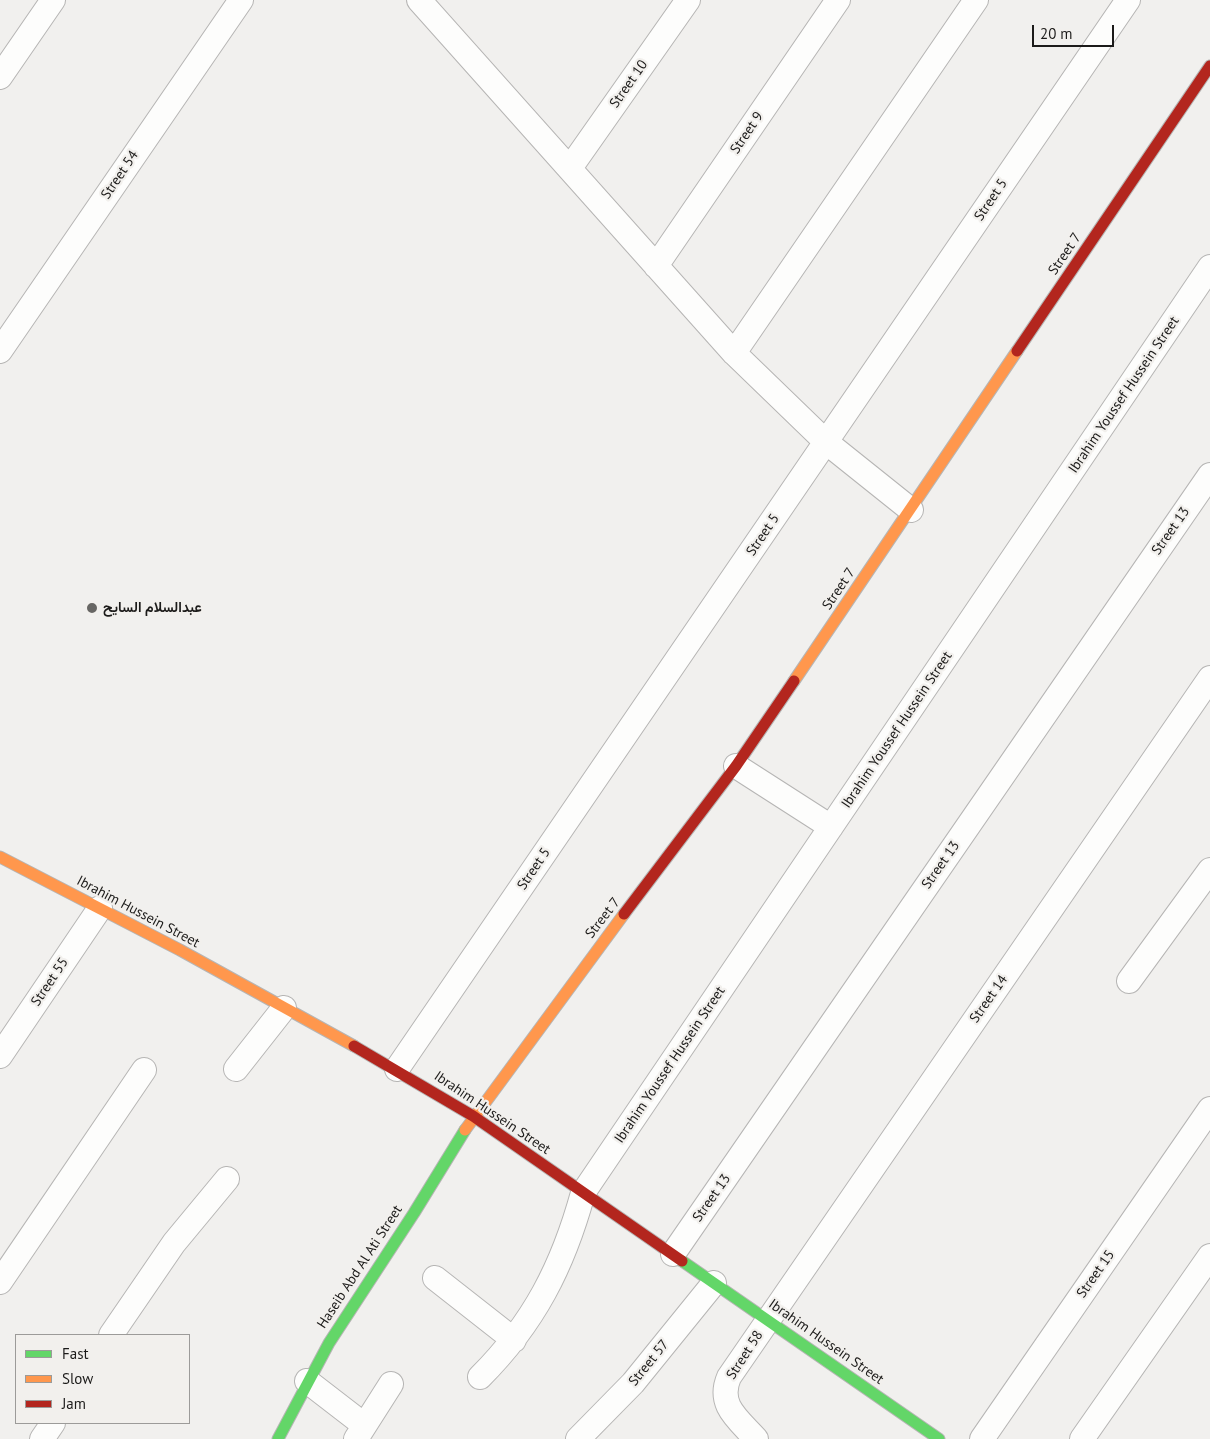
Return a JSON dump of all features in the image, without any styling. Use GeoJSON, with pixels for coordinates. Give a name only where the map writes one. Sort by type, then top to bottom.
{"type":"FeatureCollection","features":[{"type":"Feature","properties":{"kind":"street"},"geometry":{"type":"LineString","coordinates":[[0,77],[53,0]]}},
{"type":"Feature","properties":{"kind":"street","name":"Street 54"},"geometry":{"type":"LineString","coordinates":[[0,351],[241,0]]}},
{"type":"Feature","properties":{"kind":"street","name":"Street 10"},"geometry":{"type":"LineString","coordinates":[[570,168],[688,0]]}},
{"type":"Feature","properties":{"kind":"street","name":"Street 9"},"geometry":{"type":"LineString","coordinates":[[656,266],[838,0]]}},
{"type":"Feature","properties":{"kind":"street"},"geometry":{"type":"LineString","coordinates":[[734,353],[976,0]]}},
{"type":"Feature","properties":{"kind":"street","name":"Street 5"},"geometry":{"type":"LineString","coordinates":[[396,1069],[1128,0]]}},
{"type":"Feature","properties":{"kind":"street"},"geometry":{"type":"LineString","coordinates":[[423,1],[734,353],[826,442],[910,510]]}},
{"type":"Feature","properties":{"kind":"street","name":"Street 7"},"geometry":{"type":"LineString","coordinates":[[473,1116],[494,1084],[736,766],[1210,66]]}},
{"type":"Feature","properties":{"kind":"street","name":"Ibrahim Youssef Hussein Street"},"geometry":{"type":"LineString","coordinates":[[480,1378],[514,1340],[538,1306],[557,1270],[573,1232],[583,1193],[1210,267]]}},
{"type":"Feature","properties":{"kind":"street","name":"Street 13"},"geometry":{"type":"LineString","coordinates":[[673,1254],[1210,475]]}},
{"type":"Feature","properties":{"kind":"street","name":"Street 14"},"geometry":{"type":"LineString","coordinates":[[768,1320],[1210,678]]}},
{"type":"Feature","properties":{"kind":"street"},"geometry":{"type":"LineString","coordinates":[[736,766],[831,828]]}},
{"type":"Feature","properties":{"kind":"street","name":"Ibrahim Hussein Street"},"geometry":{"type":"LineString","coordinates":[[0,857],[100,908],[396,1069],[473,1116],[939,1439]]}},
{"type":"Feature","properties":{"kind":"street"},"geometry":{"type":"LineString","coordinates":[[1129,981],[1210,870]]}},
{"type":"Feature","properties":{"kind":"street","name":"Street 55"},"geometry":{"type":"LineString","coordinates":[[0,1056],[100,908]]}},
{"type":"Feature","properties":{"kind":"street"},"geometry":{"type":"LineString","coordinates":[[236,1069],[284,1008]]}},
{"type":"Feature","properties":{"kind":"street"},"geometry":{"type":"LineString","coordinates":[[0,1282],[144,1070]]}},
{"type":"Feature","properties":{"kind":"street","name":"Street 15"},"geometry":{"type":"LineString","coordinates":[[982,1439],[1210,1109]]}},
{"type":"Feature","properties":{"kind":"street","name":"Haseib Abd Al Ati Street"},"geometry":{"type":"LineString","coordinates":[[278,1439],[307,1381],[329,1343],[414,1213],[473,1116]]}},
{"type":"Feature","properties":{"kind":"street"},"geometry":{"type":"LineString","coordinates":[[112,1334],[174,1243],[227,1179]]}},
{"type":"Feature","properties":{"kind":"street"},"geometry":{"type":"LineString","coordinates":[[1082,1439],[1210,1256]]}},
{"type":"Feature","properties":{"kind":"street"},"geometry":{"type":"LineString","coordinates":[[435,1278],[514,1340]]}},
{"type":"Feature","properties":{"kind":"street","name":"Street 57"},"geometry":{"type":"LineString","coordinates":[[578,1439],[633,1383],[714,1283]]}},
{"type":"Feature","properties":{"kind":"street","name":"Street 58"},"geometry":{"type":"LineString","coordinates":[[745,1435],[729,1408],[725,1392],[726,1385],[768,1320]]}},
{"type":"Feature","properties":{"kind":"street"},"geometry":{"type":"LineString","coordinates":[[307,1381],[360,1432],[391,1384]]}},
{"type":"Feature","properties":{"kind":"street"},"geometry":{"type":"LineString","coordinates":[[42,1439],[52,1424]]}},
{"type":"Feature","properties":{"kind":"traffic: fast"},"geometry":{"type":"LineString","coordinates":[[278,1439],[329,1343],[414,1213],[465,1130]]}},
{"type":"Feature","properties":{"kind":"traffic: fast"},"geometry":{"type":"LineString","coordinates":[[682,1261],[939,1439]]}},
{"type":"Feature","properties":{"kind":"traffic: slow"},"geometry":{"type":"LineString","coordinates":[[794,681],[1017,351]]}},
{"type":"Feature","properties":{"kind":"traffic: slow"},"geometry":{"type":"LineString","coordinates":[[0,857],[180,950],[354,1046]]}},
{"type":"Feature","properties":{"kind":"traffic: slow"},"geometry":{"type":"LineString","coordinates":[[465,1130],[624,914]]}},
{"type":"Feature","properties":{"kind":"traffic: jam"},"geometry":{"type":"LineString","coordinates":[[1017,351],[1210,66]]}},
{"type":"Feature","properties":{"kind":"traffic: jam"},"geometry":{"type":"LineString","coordinates":[[624,914],[736,766],[794,681]]}},
{"type":"Feature","properties":{"kind":"traffic: jam"},"geometry":{"type":"LineString","coordinates":[[354,1046],[473,1116],[682,1261]]}},
{"type":"Feature","properties":{"kind":"place","name":"عبدالسلام السايح"},"geometry":{"type":"Point","coordinates":[92,608]}}]}
